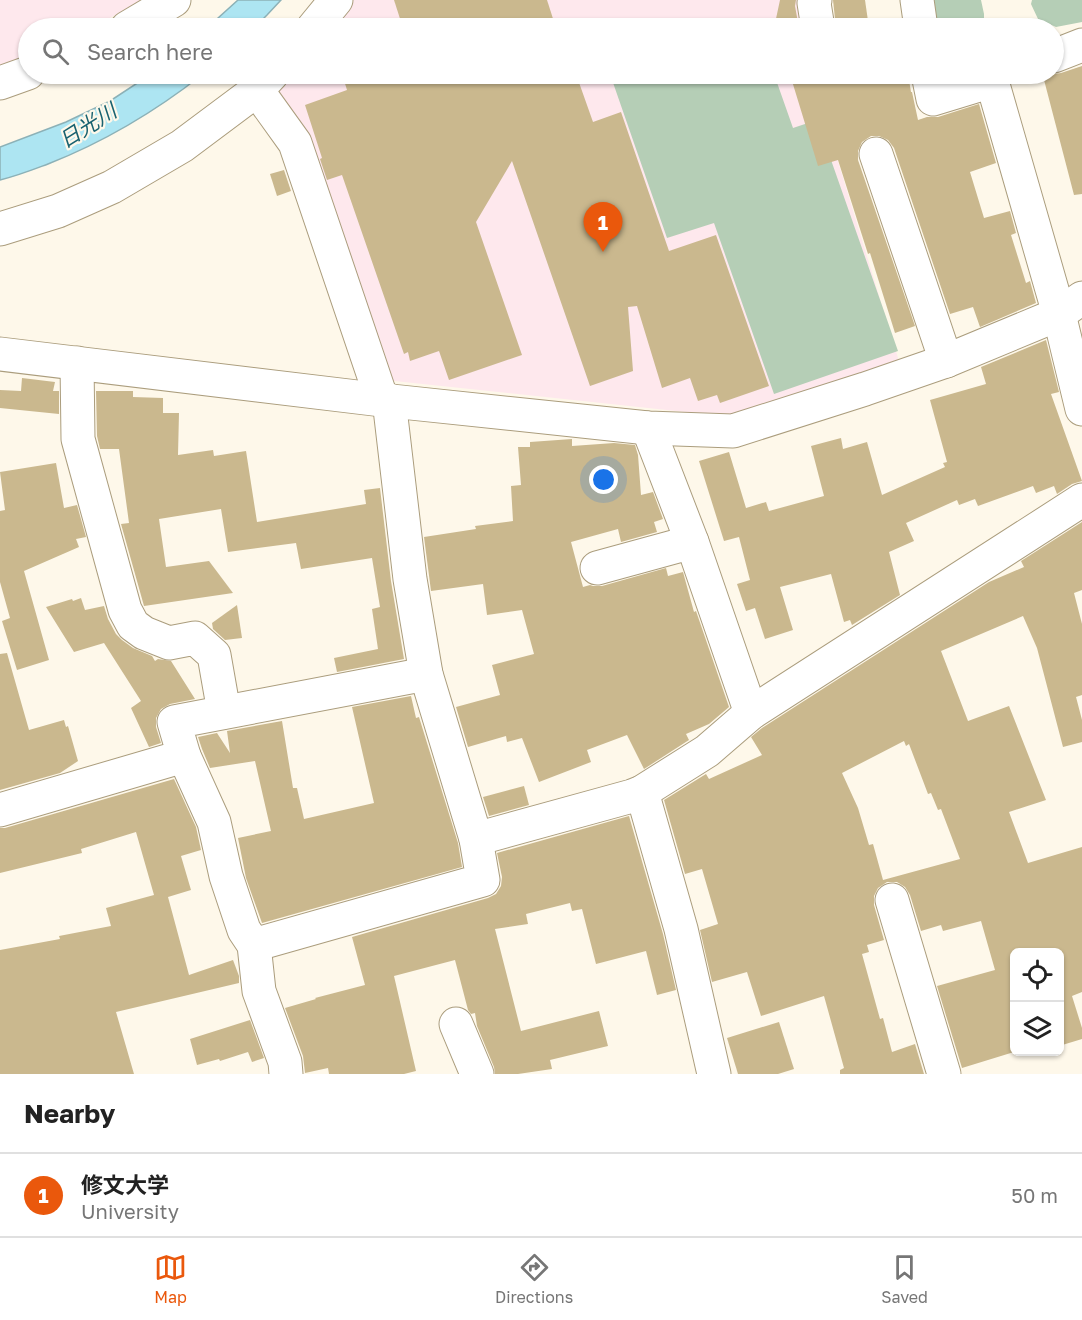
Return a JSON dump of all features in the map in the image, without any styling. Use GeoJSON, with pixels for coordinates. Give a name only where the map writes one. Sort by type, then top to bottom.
{"type":"FeatureCollection","features":[{"type":"Feature","properties":{"kind":"street"},"geometry":{"type":"LineString","coordinates":[[144,18],[174,0]]}},
{"type":"Feature","properties":{"kind":"street"},"geometry":{"type":"LineString","coordinates":[[321,18],[336,0]]}},
{"type":"Feature","properties":{"kind":"street"},"geometry":{"type":"LineString","coordinates":[[815,0],[816,18]]}},
{"type":"Feature","properties":{"kind":"street"},"geometry":{"type":"LineString","coordinates":[[917,0],[920,18]]}},
{"type":"Feature","properties":{"kind":"street"},"geometry":{"type":"LineString","coordinates":[[1064,52],[1082,45]]}},
{"type":"Feature","properties":{"kind":"street"},"geometry":{"type":"LineString","coordinates":[[0,84],[18,77]]}},
{"type":"Feature","properties":{"kind":"street"},"geometry":{"type":"LineString","coordinates":[[0,229],[58,211],[112,187],[182,146],[262,84]]}},
{"type":"Feature","properties":{"kind":"street"},"geometry":{"type":"LineString","coordinates":[[254,945],[483,880],[476,839],[426,675],[410,579],[386,400],[295,142],[266,84]]}},
{"type":"Feature","properties":{"kind":"street"},"geometry":{"type":"LineString","coordinates":[[930,84],[933,99],[979,84]]}},
{"type":"Feature","properties":{"kind":"street"},"geometry":{"type":"LineString","coordinates":[[1003,84],[1070,306],[1082,410]]}},
{"type":"Feature","properties":{"kind":"street"},"geometry":{"type":"LineString","coordinates":[[876,154],[946,361]]}},
{"type":"Feature","properties":{"kind":"street"},"geometry":{"type":"LineString","coordinates":[[0,354],[386,400],[648,428],[732,430],[946,361],[1070,306]]}},
{"type":"Feature","properties":{"kind":"street"},"geometry":{"type":"LineString","coordinates":[[77,363],[78,439],[125,610],[133,625],[144,633],[169,643],[195,638],[214,655],[224,712]]}},
{"type":"Feature","properties":{"kind":"street"},"geometry":{"type":"LineString","coordinates":[[648,428],[692,542],[751,714]]}},
{"type":"Feature","properties":{"kind":"street"},"geometry":{"type":"LineString","coordinates":[[476,839],[642,792],[707,751],[751,714],[1082,500]]}},
{"type":"Feature","properties":{"kind":"street"},"geometry":{"type":"LineString","coordinates":[[597,568],[692,542]]}},
{"type":"Feature","properties":{"kind":"street"},"geometry":{"type":"LineString","coordinates":[[286,1074],[285,1062],[259,991],[254,945],[240,919],[226,876],[214,822],[184,756],[174,722],[426,675]]}},
{"type":"Feature","properties":{"kind":"street"},"geometry":{"type":"LineString","coordinates":[[0,810],[184,756]]}},
{"type":"Feature","properties":{"kind":"street"},"geometry":{"type":"LineString","coordinates":[[642,792],[681,928],[714,1074]]}},
{"type":"Feature","properties":{"kind":"street"},"geometry":{"type":"LineString","coordinates":[[892,900],[944,1074]]}},
{"type":"Feature","properties":{"kind":"street"},"geometry":{"type":"LineString","coordinates":[[456,1024],[477,1074]]}},
{"type":"Feature","properties":{"kind":"shaded area"},"geometry":{"type":"Polygon","coordinates":[[[0,0],[140,0],[110,18],[18,18],[18,63],[0,70],[0,0]]]}},
{"type":"Feature","properties":{"kind":"shaded area"},"geometry":{"type":"Polygon","coordinates":[[[348,0],[806,0],[806,18],[333,18],[348,0]]]}},
{"type":"Feature","properties":{"kind":"shaded area"},"geometry":{"type":"Polygon","coordinates":[[[279,84],[817,84],[822,109],[899,361],[732,417],[385,380],[271,93],[279,84]]]}},
{"type":"Feature","properties":{"kind":"green space"},"geometry":{"type":"Polygon","coordinates":[[[930,0],[981,0],[984,18],[933,18],[930,0]]]}},
{"type":"Feature","properties":{"kind":"green space"},"geometry":{"type":"Polygon","coordinates":[[[1032,0],[1082,0],[1082,22],[1064,25],[1064,18],[1038,18],[1031,4],[1032,0]]]}},
{"type":"Feature","properties":{"kind":"green space"},"geometry":{"type":"Polygon","coordinates":[[[613,84],[778,84],[793,128],[817,120],[898,351],[774,394],[714,223],[667,238],[613,84]]]}},
{"type":"Feature","properties":{"kind":"water"},"geometry":{"type":"Polygon","coordinates":[[[238,0],[281,0],[264,18],[218,18],[238,0]]]}},
{"type":"Feature","properties":{"kind":"water","name":"日光川"},"geometry":{"type":"Polygon","coordinates":[[[136,84],[190,84],[167,101],[109,136],[48,164],[0,180],[0,147],[66,122],[110,101],[136,84]]]}},
{"type":"Feature","properties":{"kind":"building"},"geometry":{"type":"Polygon","coordinates":[[[394,0],[547,0],[553,18],[400,18],[394,0]]]}},
{"type":"Feature","properties":{"kind":"building"},"geometry":{"type":"Polygon","coordinates":[[[780,0],[796,0],[797,18],[776,18],[780,0]]]}},
{"type":"Feature","properties":{"kind":"building"},"geometry":{"type":"Polygon","coordinates":[[[833,0],[865,0],[868,18],[835,18],[833,0]]]}},
{"type":"Feature","properties":{"kind":"building"},"geometry":{"type":"Polygon","coordinates":[[[1082,66],[1082,194],[1074,195],[1045,84],[1064,84],[1064,72],[1082,66]]]}},
{"type":"Feature","properties":{"kind":"building"},"geometry":{"type":"Polygon","coordinates":[[[345,84],[580,84],[593,122],[621,112],[669,251],[716,235],[769,386],[720,403],[717,395],[698,401],[690,378],[662,388],[637,306],[628,307],[633,371],[590,386],[512,161],[476,222],[522,355],[449,380],[439,351],[410,361],[408,352],[404,354],[342,175],[327,180],[305,105],[347,90],[345,84]]]}},
{"type":"Feature","properties":{"kind":"building"},"geometry":{"type":"Polygon","coordinates":[[[793,84],[910,84],[918,120],[938,117],[979,104],[996,163],[970,172],[984,218],[1010,211],[1016,233],[1011,235],[1026,283],[1030,281],[1036,303],[980,327],[973,307],[950,314],[894,148],[888,140],[879,136],[871,136],[862,142],[858,151],[858,160],[915,326],[895,333],[838,160],[818,166],[793,84]]]}},
{"type":"Feature","properties":{"kind":"building"},"geometry":{"type":"Polygon","coordinates":[[[284,170],[291,191],[277,196],[270,174],[284,170]]]}},
{"type":"Feature","properties":{"kind":"building"},"geometry":{"type":"Polygon","coordinates":[[[1046,340],[1059,392],[1051,394],[1082,481],[1072,484],[1057,494],[1054,486],[1036,493],[1033,486],[978,506],[975,499],[959,505],[957,500],[906,523],[914,541],[889,552],[900,595],[852,625],[850,620],[844,622],[831,574],[780,587],[793,630],[765,639],[755,608],[746,611],[737,584],[750,580],[739,537],[724,541],[699,461],[729,452],[746,508],[766,502],[769,511],[824,496],[811,446],[841,438],[843,449],[867,442],[882,495],[945,467],[943,463],[947,462],[930,400],[986,384],[981,367],[1046,340]]]}},
{"type":"Feature","properties":{"kind":"building"},"geometry":{"type":"Polygon","coordinates":[[[22,378],[55,382],[53,391],[59,391],[59,414],[0,408],[0,390],[21,391],[22,378]]]}},
{"type":"Feature","properties":{"kind":"building"},"geometry":{"type":"Polygon","coordinates":[[[96,391],[133,391],[133,397],[163,398],[163,413],[179,413],[178,455],[213,450],[214,456],[246,451],[257,522],[366,504],[364,490],[380,488],[391,581],[404,659],[337,672],[334,658],[378,649],[372,609],[380,607],[372,558],[301,569],[296,543],[228,552],[221,509],[159,519],[166,567],[209,561],[233,593],[144,606],[121,524],[129,523],[119,449],[100,449],[97,436],[96,391]]]}},
{"type":"Feature","properties":{"kind":"building"},"geometry":{"type":"Polygon","coordinates":[[[572,439],[572,446],[614,443],[635,445],[641,495],[653,492],[663,519],[654,522],[657,532],[621,542],[618,529],[571,542],[583,587],[602,586],[666,568],[668,576],[683,572],[694,612],[696,611],[729,707],[709,724],[686,734],[689,740],[644,769],[627,735],[587,750],[591,762],[539,782],[522,738],[507,742],[506,736],[468,747],[456,707],[500,695],[492,665],[534,654],[522,610],[487,615],[483,584],[431,591],[424,537],[476,529],[475,526],[513,521],[511,486],[521,485],[518,447],[530,447],[530,442],[572,439]]]}},
{"type":"Feature","properties":{"kind":"building"},"geometry":{"type":"Polygon","coordinates":[[[56,463],[64,508],[77,505],[86,537],[76,539],[79,547],[24,571],[49,660],[17,670],[2,621],[10,618],[0,582],[0,511],[5,510],[0,472],[56,463]]]}},
{"type":"Feature","properties":{"kind":"building"},"geometry":{"type":"Polygon","coordinates":[[[1082,522],[1082,590],[1074,593],[1082,624],[1082,695],[1076,697],[1082,720],[1082,742],[1063,747],[1037,648],[1023,616],[941,651],[968,721],[1009,706],[1046,800],[1009,812],[1028,863],[1082,847],[1082,992],[1072,996],[1082,1028],[1082,1039],[1064,1044],[1064,948],[1010,948],[1010,1053],[962,1068],[937,986],[995,970],[981,921],[943,931],[941,925],[921,931],[910,895],[905,887],[897,882],[887,882],[878,888],[874,896],[874,905],[884,940],[867,945],[869,952],[862,954],[880,1019],[883,1018],[892,1052],[915,1044],[924,1074],[840,1074],[840,1070],[844,1068],[824,996],[761,1016],[747,972],[712,982],[700,930],[718,924],[702,869],[685,874],[664,800],[706,774],[709,779],[762,755],[751,737],[762,728],[989,582],[1024,567],[1021,561],[1082,522]],[[904,741],[842,773],[858,808],[869,845],[873,844],[883,880],[960,859],[941,809],[938,810],[931,793],[928,794],[909,744],[906,746],[904,741]]]}},
{"type":"Feature","properties":{"kind":"building"},"geometry":{"type":"Polygon","coordinates":[[[81,598],[85,610],[104,606],[116,634],[133,648],[152,656],[155,661],[158,659],[171,661],[195,699],[170,704],[161,709],[156,718],[156,727],[161,743],[149,747],[131,708],[141,701],[104,643],[74,652],[46,607],[81,598]]]}},
{"type":"Feature","properties":{"kind":"building"},"geometry":{"type":"Polygon","coordinates":[[[237,605],[242,638],[225,640],[213,629],[212,623],[237,605]]]}},
{"type":"Feature","properties":{"kind":"building"},"geometry":{"type":"Polygon","coordinates":[[[7,653],[29,730],[64,720],[66,727],[68,726],[78,761],[60,773],[0,790],[0,654],[7,653]]]}},
{"type":"Feature","properties":{"kind":"building"},"geometry":{"type":"Polygon","coordinates":[[[411,696],[416,718],[419,717],[458,843],[462,867],[262,923],[246,878],[238,838],[271,831],[255,761],[210,768],[198,737],[217,733],[230,753],[227,731],[282,721],[293,788],[297,788],[304,819],[374,803],[352,707],[411,696]]]}},
{"type":"Feature","properties":{"kind":"building"},"geometry":{"type":"Polygon","coordinates":[[[174,779],[196,827],[201,850],[181,856],[191,890],[168,897],[189,975],[233,960],[239,983],[116,1012],[134,1074],[0,1074],[0,950],[60,939],[59,936],[111,926],[106,908],[154,895],[136,832],[81,849],[82,853],[0,873],[0,828],[174,779]]]}},
{"type":"Feature","properties":{"kind":"building"},"geometry":{"type":"Polygon","coordinates":[[[524,786],[529,805],[489,816],[483,797],[524,786]]]}},
{"type":"Feature","properties":{"kind":"building"},"geometry":{"type":"Polygon","coordinates":[[[629,816],[663,934],[676,990],[657,995],[646,951],[596,964],[582,909],[572,911],[570,903],[526,914],[528,924],[495,929],[521,1031],[599,1011],[608,1046],[550,1060],[552,1069],[518,1074],[495,1074],[477,1026],[475,1013],[471,1014],[468,1010],[455,960],[394,976],[416,1071],[404,1074],[329,1074],[328,1068],[305,1073],[303,1056],[285,1008],[365,985],[352,937],[496,894],[501,886],[502,877],[497,853],[629,816]]]}},
{"type":"Feature","properties":{"kind":"building"},"geometry":{"type":"Polygon","coordinates":[[[250,1020],[264,1058],[252,1062],[248,1052],[220,1061],[219,1059],[197,1065],[190,1039],[250,1020]]]}},
{"type":"Feature","properties":{"kind":"building"},"geometry":{"type":"Polygon","coordinates":[[[779,1022],[794,1069],[778,1074],[738,1074],[727,1038],[779,1022]]]}},
{"type":"Feature","properties":{"kind":"place","name":"修文大学"},"geometry":{"type":"Point","coordinates":[603,252]}}]}
